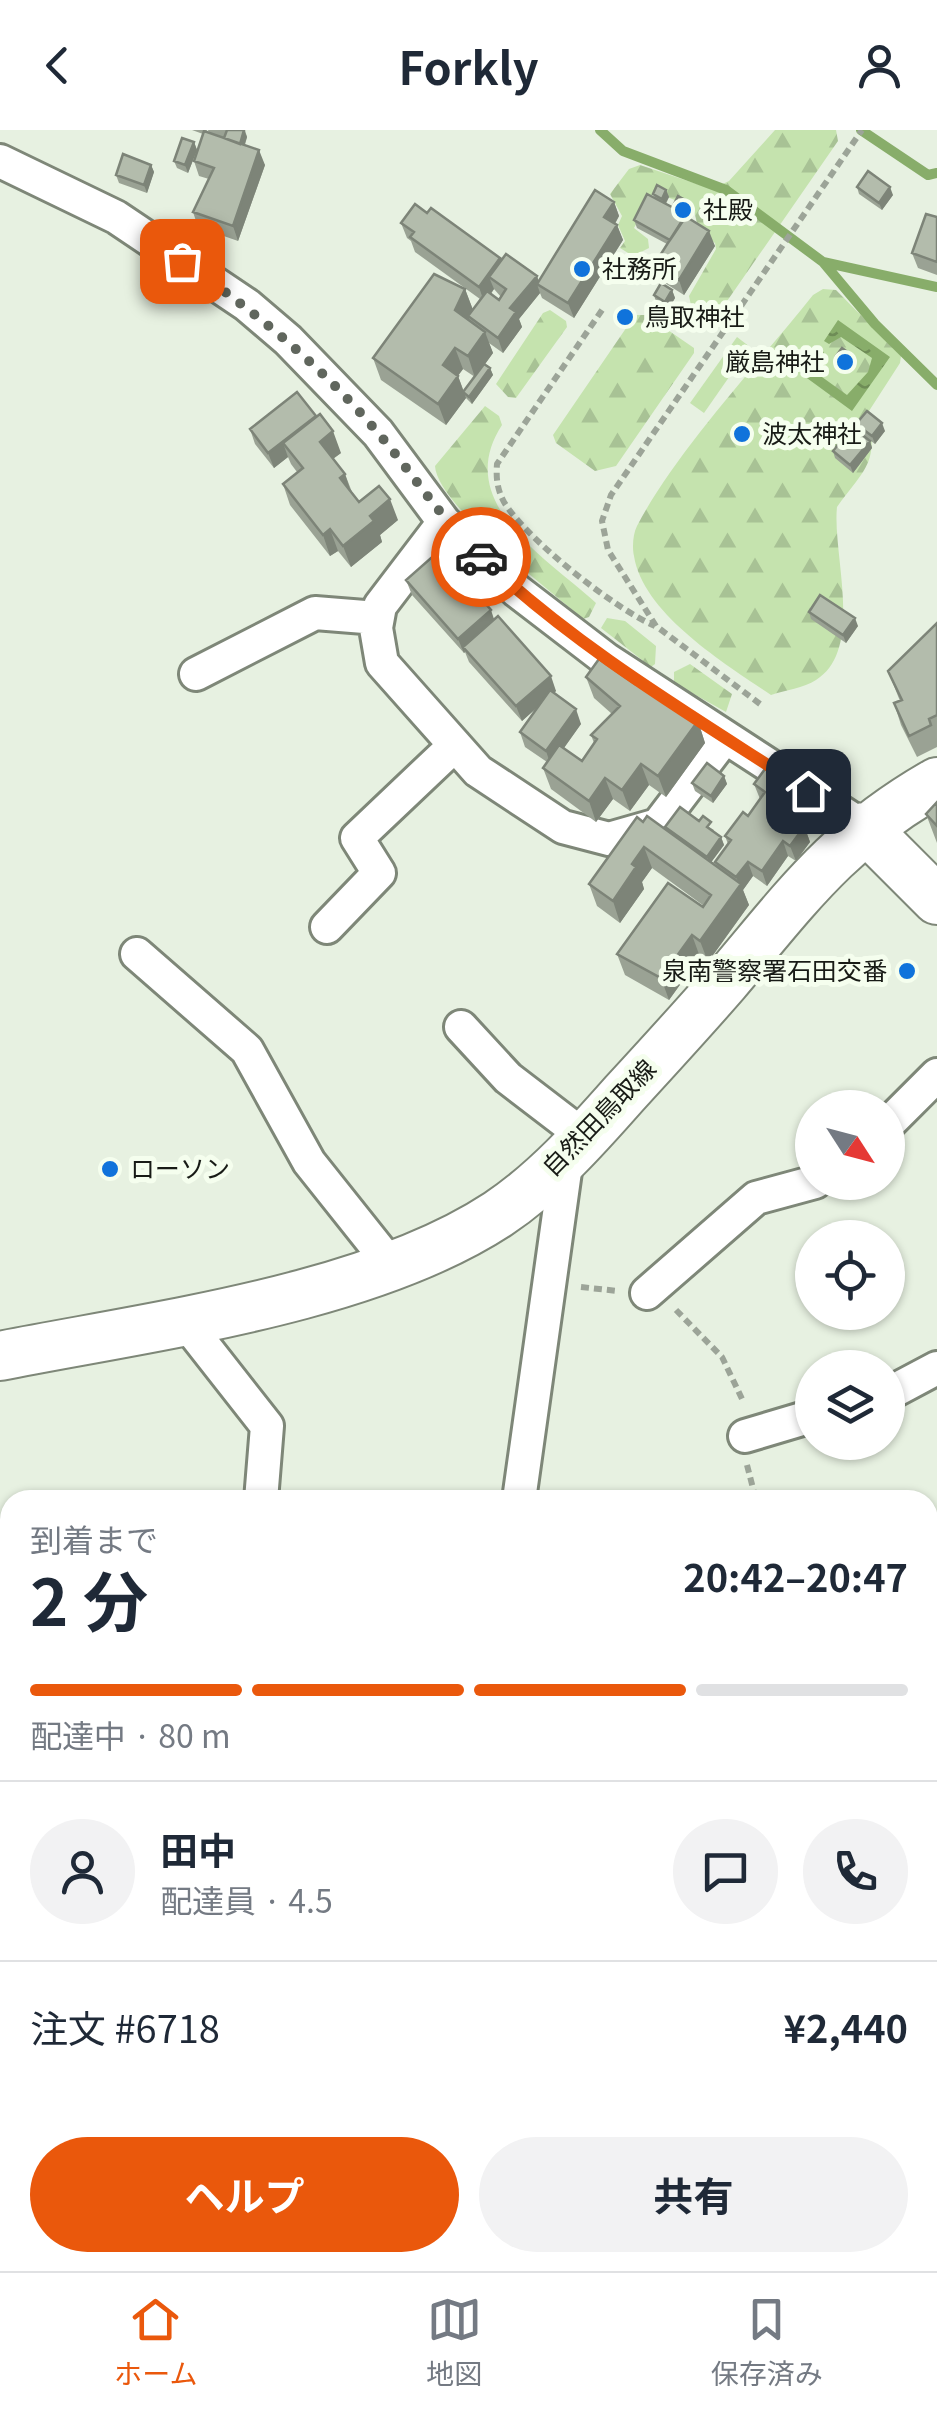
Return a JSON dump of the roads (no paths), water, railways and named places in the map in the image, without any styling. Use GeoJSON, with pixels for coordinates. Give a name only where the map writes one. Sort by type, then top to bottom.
{"type":"FeatureCollection","features":[{"type":"Feature","properties":{"kind":"main road","name":"自然田鳥取線"},"geometry":{"type":"LineString","coordinates":[[0,1356],[342,1283],[498,1214],[576,1147],[724,982],[805,883],[864,828],[937,782]]}},
{"type":"Feature","properties":{"kind":"main road"},"geometry":{"type":"LineString","coordinates":[[864,828],[937,900]]}},
{"type":"Feature","properties":{"kind":"street"},"geometry":{"type":"LineString","coordinates":[[0,161],[116,217],[247,306],[288,340],[378,433],[444,522],[517,591],[592,649],[864,828]]}},
{"type":"Feature","properties":{"kind":"street"},"geometry":{"type":"LineString","coordinates":[[444,522],[380,606],[382,663],[478,771],[563,826],[609,839],[658,825],[725,737]]}},
{"type":"Feature","properties":{"kind":"street"},"geometry":{"type":"LineString","coordinates":[[196,674],[315,613],[378,618]]}},
{"type":"Feature","properties":{"kind":"street"},"geometry":{"type":"LineString","coordinates":[[327,927],[379,872],[357,838],[455,745]]}},
{"type":"Feature","properties":{"kind":"street"},"geometry":{"type":"LineString","coordinates":[[137,954],[246,1050],[309,1162],[391,1264]]}},
{"type":"Feature","properties":{"kind":"street"},"geometry":{"type":"LineString","coordinates":[[461,1027],[576,1147],[550,1284],[520,1490]]}},
{"type":"Feature","properties":{"kind":"street"},"geometry":{"type":"LineString","coordinates":[[905,1107],[937,1075]]}},
{"type":"Feature","properties":{"kind":"street"},"geometry":{"type":"LineString","coordinates":[[647,1293],[756,1198],[795,1187]]}},
{"type":"Feature","properties":{"kind":"street"},"geometry":{"type":"LineString","coordinates":[[183,1319],[267,1426],[262,1490]]}},
{"type":"Feature","properties":{"kind":"street"},"geometry":{"type":"LineString","coordinates":[[905,1385],[937,1368]]}},
{"type":"Feature","properties":{"kind":"street"},"geometry":{"type":"LineString","coordinates":[[745,1436],[795,1421]]}},
{"type":"Feature","properties":{"kind":"water"},"geometry":{"type":"Polygon","coordinates":[[[838,320],[890,357],[852,411],[800,373],[818,349],[824,352],[815,372],[847,395],[868,372],[872,358],[841,337],[829,344],[824,341],[838,320]]]}},
{"type":"Feature","properties":{"kind":"waterway"},"geometry":{"type":"LineString","coordinates":[[600,130],[623,151],[726,190],[823,262],[875,324],[937,385]]}},
{"type":"Feature","properties":{"kind":"waterway"},"geometry":{"type":"LineString","coordinates":[[861,130],[928,175],[937,173]]}},
{"type":"Feature","properties":{"kind":"waterway"},"geometry":{"type":"LineString","coordinates":[[823,262],[937,287]]}},
{"type":"Feature","properties":{"kind":"place","name":"社殿"},"geometry":{"type":"Point","coordinates":[683,210]}},
{"type":"Feature","properties":{"kind":"place","name":"社務所"},"geometry":{"type":"Point","coordinates":[582,269]}},
{"type":"Feature","properties":{"kind":"place","name":"鳥取神社"},"geometry":{"type":"Point","coordinates":[625,317]}},
{"type":"Feature","properties":{"kind":"place","name":"厳島神社"},"geometry":{"type":"Point","coordinates":[845,362]}},
{"type":"Feature","properties":{"kind":"place","name":"波太神社"},"geometry":{"type":"Point","coordinates":[742,434]}},
{"type":"Feature","properties":{"kind":"place","name":"泉南警察署石田交番"},"geometry":{"type":"Point","coordinates":[907,971]}},
{"type":"Feature","properties":{"kind":"place","name":"ローソン"},"geometry":{"type":"Point","coordinates":[110,1169]}}]}
